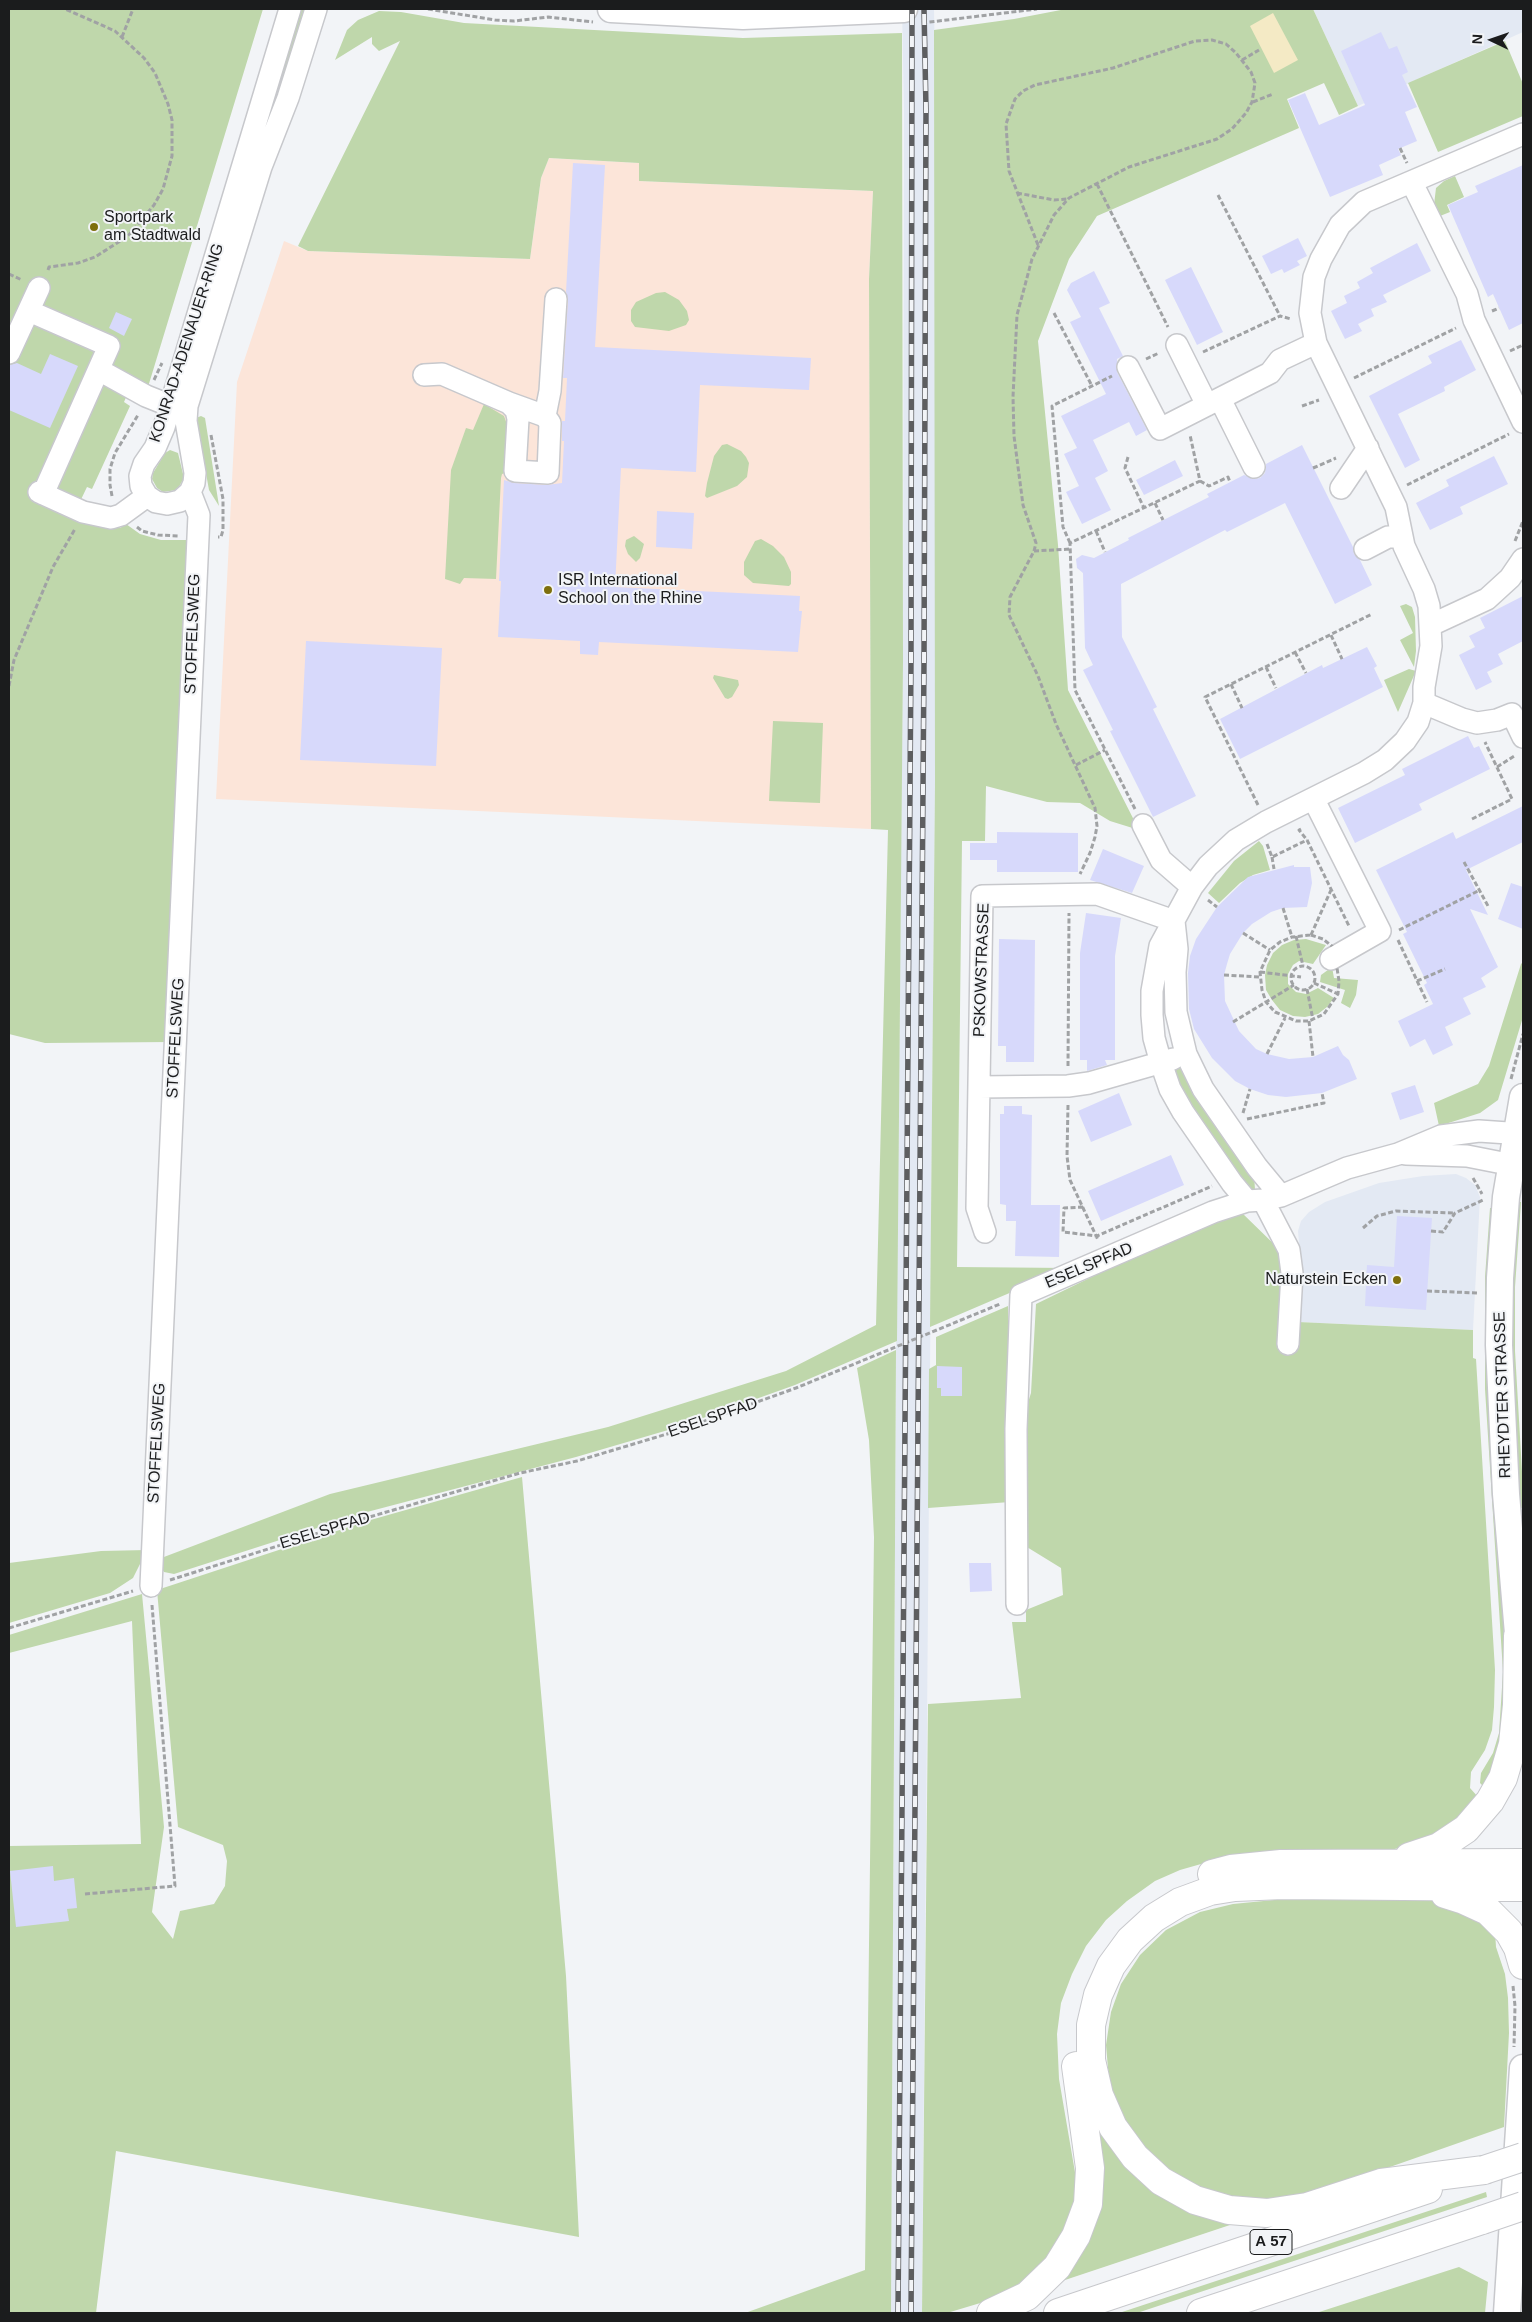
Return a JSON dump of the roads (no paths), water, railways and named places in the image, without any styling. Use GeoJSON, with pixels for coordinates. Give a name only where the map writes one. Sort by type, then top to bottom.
{"type":"FeatureCollection","features":[{"type":"Feature","properties":{"kind":"highway"},"geometry":{"type":"LineString","coordinates":[[1382,1864],[1439,1847],[1466,1829],[1490,1801],[1503,1778],[1513,1744],[1518,1636]]}},
{"type":"Feature","properties":{"kind":"highway"},"geometry":{"type":"LineString","coordinates":[[992,2313],[1027,2296],[1057,2267],[1076,2236],[1088,2204],[1090,2168],[1076,2061],[1077,2027],[1083,1990],[1098,1958],[1119,1928],[1146,1902],[1175,1886],[1201,1876],[1231,1869],[1281,1864],[1523,1863]]}},
{"type":"Feature","properties":{"kind":"highway"},"geometry":{"type":"LineString","coordinates":[[1484,2170],[1381,2183],[1307,2207],[1266,2213],[1228,2210],[1195,2200],[1161,2181],[1135,2157],[1113,2126],[1099,2095],[1091,2060],[1093,2018],[1098,1994],[1111,1966],[1130,1940],[1154,1918],[1180,1902],[1210,1891],[1235,1887],[1283,1885],[1424,1888],[1523,1887]]}},
{"type":"Feature","properties":{"kind":"highway"},"geometry":{"type":"LineString","coordinates":[[1424,1888],[1464,1900],[1488,1911],[1509,1932],[1518,1948],[1523,1965]]}},
{"type":"Feature","properties":{"kind":"highway","name":"A 57"},"geometry":{"type":"LineString","coordinates":[[1058,2313],[1523,2157]]}},
{"type":"Feature","properties":{"kind":"highway"},"geometry":{"type":"LineString","coordinates":[[1201,2313],[1523,2206]]}},
{"type":"Feature","properties":{"kind":"main road"},"geometry":{"type":"LineString","coordinates":[[611,9],[743,16],[904,9]]}},
{"type":"Feature","properties":{"kind":"main road","name":"RHEYDTER STRASSE"},"geometry":{"type":"LineString","coordinates":[[1523,1098],[1517,1165],[1500,1278],[1499,1345],[1506,1494],[1523,1693]]}},
{"type":"Feature","properties":{"kind":"main road"},"geometry":{"type":"LineString","coordinates":[[1507,2313],[1523,2068]]}},
{"type":"Feature","properties":{"kind":"street","name":"KONRAD-ADENAUER-RING"},"geometry":{"type":"LineString","coordinates":[[147,496],[141,486],[140,476],[144,464],[155,448],[164,427],[179,406],[252,165],[290,9]]}},
{"type":"Feature","properties":{"kind":"street","name":"KONRAD-ADENAUER-RING"},"geometry":{"type":"LineString","coordinates":[[252,165],[288,98],[316,9]]}},
{"type":"Feature","properties":{"kind":"street"},"geometry":{"type":"LineString","coordinates":[[1264,1199],[1232,1183],[1183,1112],[1170,1089],[1154,1038],[1152,991],[1160,946],[1192,887],[1220,853],[1236,840],[1262,824],[1314,800],[1386,760],[1404,741],[1418,722],[1424,703],[1424,687],[1431,646],[1431,625],[1424,589],[1411,573],[1396,507],[1316,343],[1311,327],[1311,296],[1314,278],[1329,242],[1340,225],[1364,202],[1411,176],[1523,134]]}},
{"type":"Feature","properties":{"kind":"street"},"geometry":{"type":"LineString","coordinates":[[1411,176],[1467,294],[1474,320],[1519,427]]}},
{"type":"Feature","properties":{"kind":"street"},"geometry":{"type":"LineString","coordinates":[[9,353],[39,288]]}},
{"type":"Feature","properties":{"kind":"street"},"geometry":{"type":"LineString","coordinates":[[545,416],[550,391],[556,300]]}},
{"type":"Feature","properties":{"kind":"street"},"geometry":{"type":"LineString","coordinates":[[29,311],[109,346],[41,493],[83,512],[111,518],[121,515],[147,496],[156,502],[167,504],[180,501],[190,492]]}},
{"type":"Feature","properties":{"kind":"street"},"geometry":{"type":"LineString","coordinates":[[1128,367],[1160,429],[1270,373],[1280,360],[1316,343]]}},
{"type":"Feature","properties":{"kind":"street"},"geometry":{"type":"LineString","coordinates":[[1181,353],[1239,436],[1254,466]]}},
{"type":"Feature","properties":{"kind":"street"},"geometry":{"type":"LineString","coordinates":[[99,370],[130,388],[179,406]]}},
{"type":"Feature","properties":{"kind":"street"},"geometry":{"type":"LineString","coordinates":[[424,375],[442,374],[508,403],[545,416],[550,423],[548,473],[515,471],[518,419],[516,410],[508,403]]}},
{"type":"Feature","properties":{"kind":"street","name":"KONRAD-ADENAUER-RING"},"geometry":{"type":"LineString","coordinates":[[179,406],[186,421],[195,473],[190,492]]}},
{"type":"Feature","properties":{"kind":"street"},"geometry":{"type":"LineString","coordinates":[[1341,488],[1368,448]]}},
{"type":"Feature","properties":{"kind":"street","name":"STOFFELSWEG"},"geometry":{"type":"LineString","coordinates":[[151,1586],[199,515],[190,492]]}},
{"type":"Feature","properties":{"kind":"street"},"geometry":{"type":"LineString","coordinates":[[1365,549],[1388,537],[1402,536]]}},
{"type":"Feature","properties":{"kind":"street"},"geometry":{"type":"LineString","coordinates":[[1431,625],[1487,600],[1510,578],[1523,559]]}},
{"type":"Feature","properties":{"kind":"street"},"geometry":{"type":"LineString","coordinates":[[1424,703],[1476,723],[1497,720],[1512,714],[1523,737]]}},
{"type":"Feature","properties":{"kind":"street"},"geometry":{"type":"LineString","coordinates":[[1314,800],[1380,931],[1331,959]]}},
{"type":"Feature","properties":{"kind":"street"},"geometry":{"type":"LineString","coordinates":[[1143,825],[1161,860],[1192,887]]}},
{"type":"Feature","properties":{"kind":"street","name":"PSKOWSTRASSE"},"geometry":{"type":"LineString","coordinates":[[985,1232],[977,1208],[982,896],[1097,894],[1174,921]]}},
{"type":"Feature","properties":{"kind":"street"},"geometry":{"type":"LineString","coordinates":[[1174,921],[1178,949],[1175,972],[1176,1012],[1186,1054],[1208,1096],[1257,1167],[1264,1199],[1289,1250],[1292,1273],[1288,1344]]}},
{"type":"Feature","properties":{"kind":"street"},"geometry":{"type":"LineString","coordinates":[[979,1087],[1068,1086],[1089,1083],[1186,1054]]}},
{"type":"Feature","properties":{"kind":"street","name":"ESELSPFAD"},"geometry":{"type":"LineString","coordinates":[[1017,1604],[1016,1429],[1022,1295],[1213,1212],[1264,1199],[1347,1168],[1398,1154],[1441,1136],[1479,1131],[1520,1133]]}},
{"type":"Feature","properties":{"kind":"street","name":"ESELSPFAD"},"geometry":{"type":"LineString","coordinates":[[1398,1154],[1467,1156],[1517,1165]]}},
{"type":"Feature","properties":{"kind":"railway"},"geometry":{"type":"LineString","coordinates":[[898,2313],[911,661],[912,9]]}},
{"type":"Feature","properties":{"kind":"railway"},"geometry":{"type":"LineString","coordinates":[[911,2313],[924,662],[926,109],[924,9]]}},
{"type":"Feature","properties":{"kind":"place","name":"Sportpark am Stadtwald"},"geometry":{"type":"Point","coordinates":[94,227]}},
{"type":"Feature","properties":{"kind":"place","name":"ISR International School on the Rhine"},"geometry":{"type":"Point","coordinates":[548,590]}},
{"type":"Feature","properties":{"kind":"place","name":"Naturstein Ecken"},"geometry":{"type":"Point","coordinates":[1397,1280]}}]}
